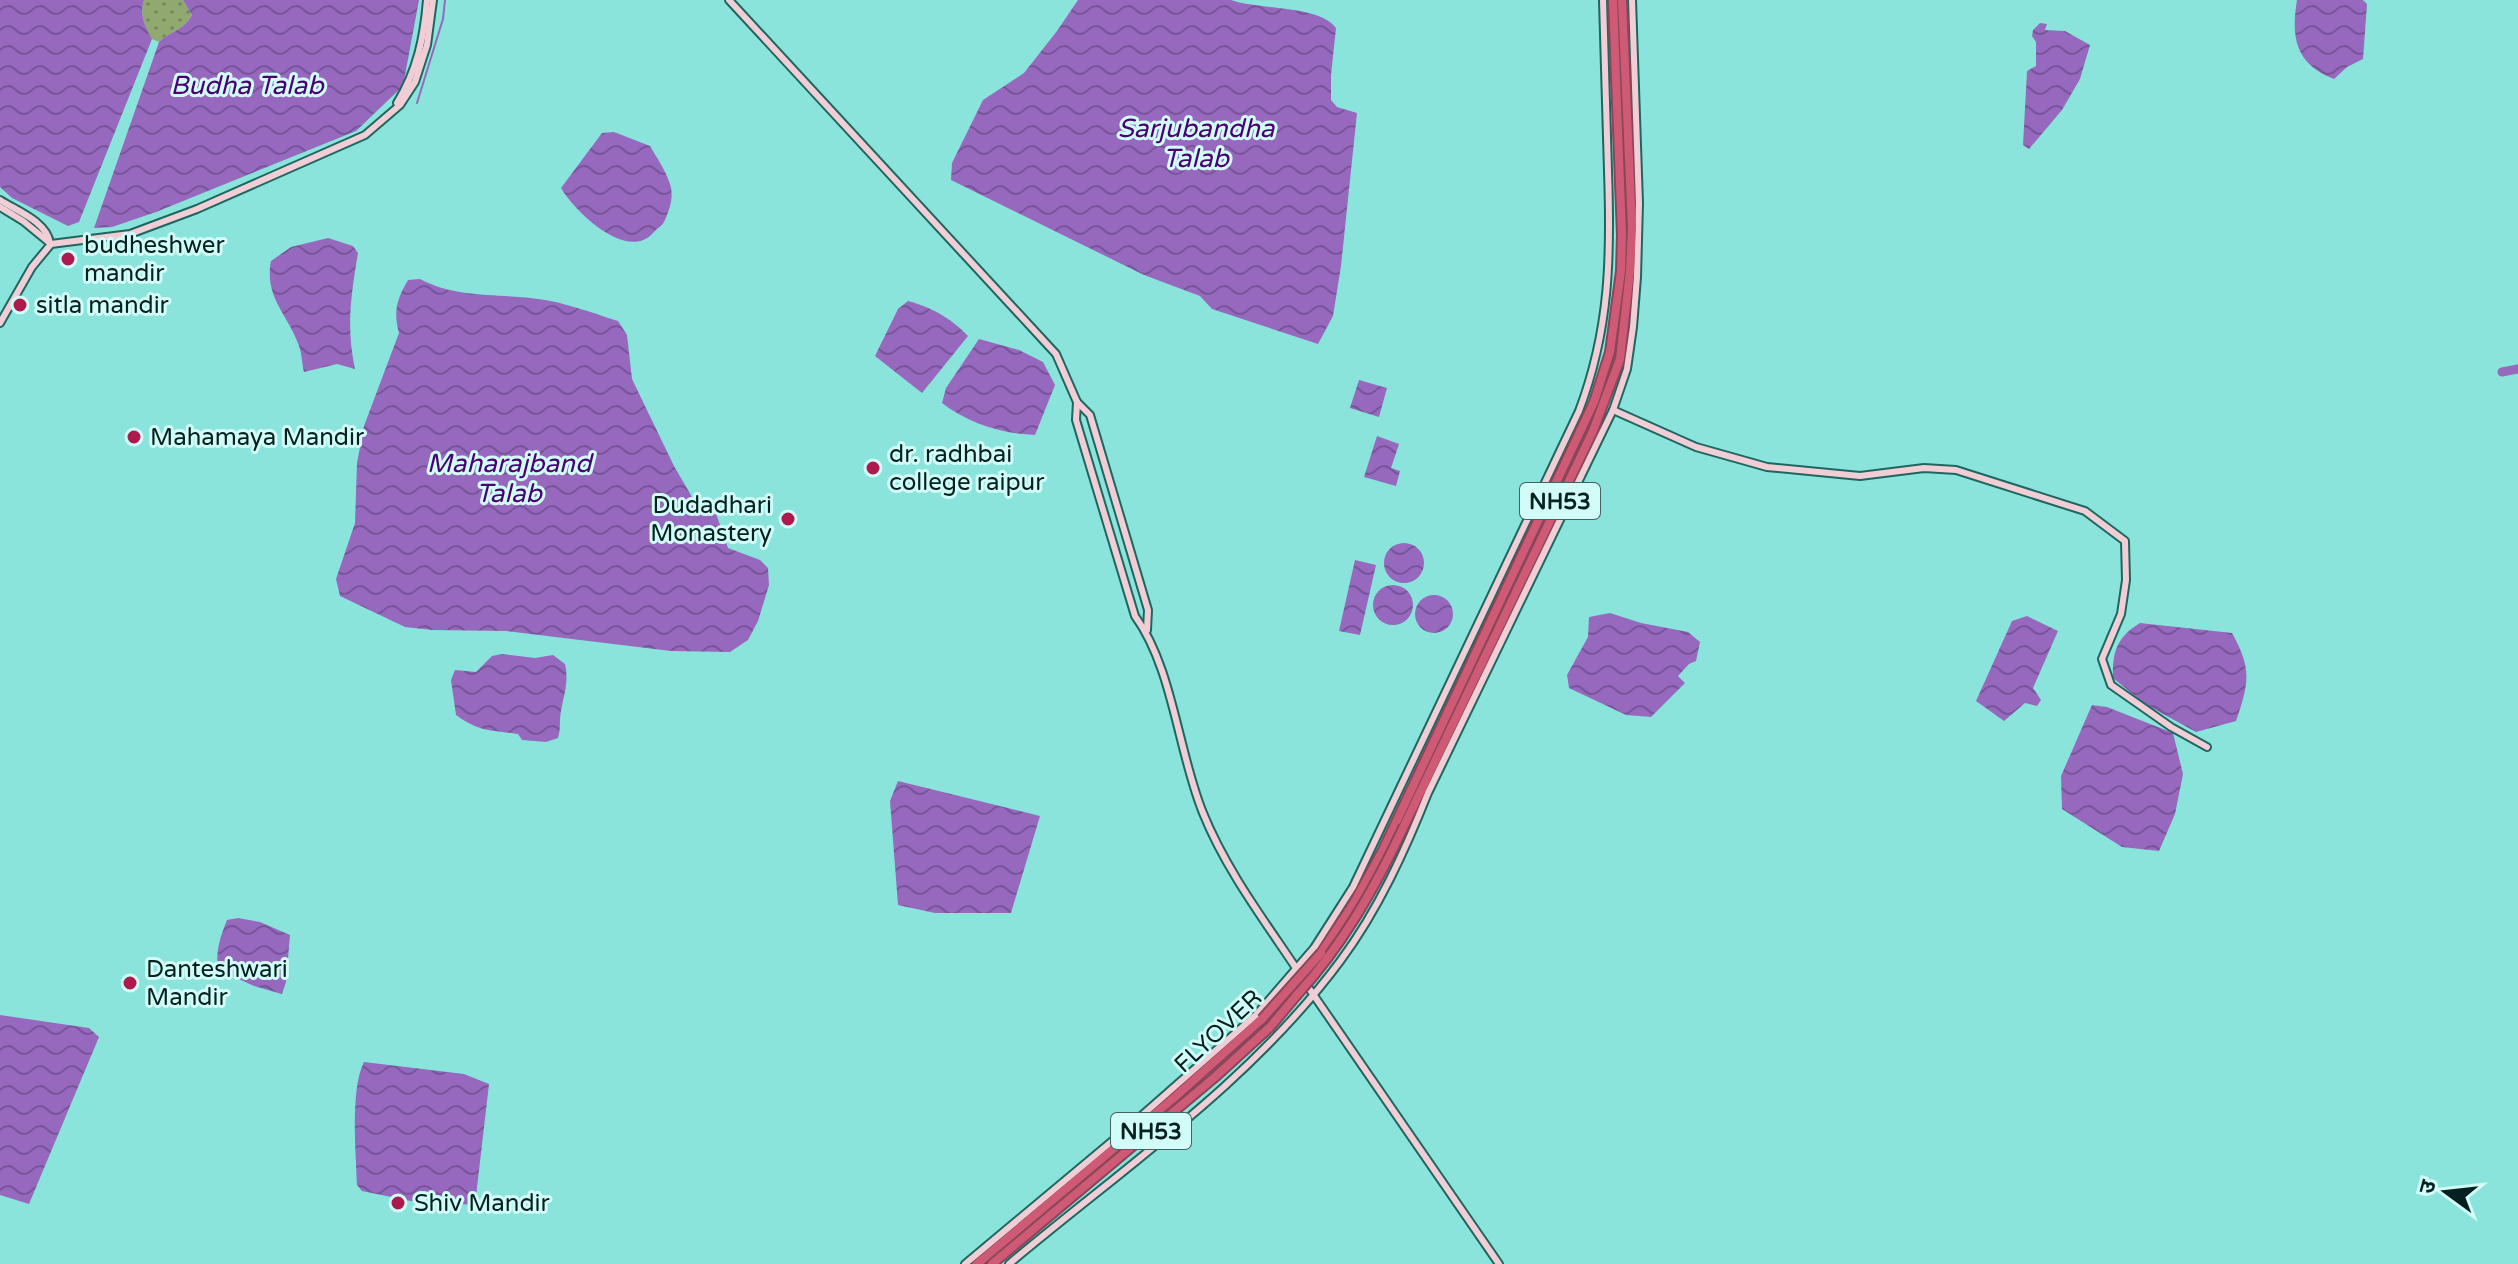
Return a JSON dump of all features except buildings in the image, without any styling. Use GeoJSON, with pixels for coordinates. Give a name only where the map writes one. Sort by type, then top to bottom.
{"type":"FeatureCollection","features":[{"type":"Feature","properties":{"kind":"highway","name":"NH53"},"geometry":{"type":"LineString","coordinates":[[1425,792],[1587,445],[1620,359],[1630,271],[1634,194],[1619,29],[1613,0]]}},
{"type":"Feature","properties":{"kind":"highway","name":"NH53"},"geometry":{"type":"LineString","coordinates":[[1419,771],[1594,402],[1610,352],[1621,271],[1616,204],[1622,0]]}},
{"type":"Feature","properties":{"kind":"highway"},"geometry":{"type":"LineString","coordinates":[[1410,766],[1419,771]]}},
{"type":"Feature","properties":{"kind":"highway","name":"FLYOVER"},"geometry":{"type":"LineString","coordinates":[[977,1264],[995,1257],[1215,1077],[1270,1027],[1338,945],[1366,901],[1400,824],[1419,771]]}},
{"type":"Feature","properties":{"kind":"highway","name":"FLYOVER"},"geometry":{"type":"LineString","coordinates":[[1400,824],[1425,792]]}},
{"type":"Feature","properties":{"kind":"street"},"geometry":{"type":"LineString","coordinates":[[385,119],[414,71],[427,0]]}},
{"type":"Feature","properties":{"kind":"street"},"geometry":{"type":"LineString","coordinates":[[0,323],[32,267],[51,244],[130,234],[197,209],[365,135],[400,105],[415,82],[427,45],[433,0]]}},
{"type":"Feature","properties":{"kind":"street"},"geometry":{"type":"LineString","coordinates":[[729,0],[1047,344],[1065,370],[1077,402],[1076,420],[1135,616],[1147,633],[1159,666],[1202,813],[1224,857],[1313,995],[1499,1264]]}},
{"type":"Feature","properties":{"kind":"street"},"geometry":{"type":"LineString","coordinates":[[965,1264],[1256,1015],[1314,948],[1353,887],[1579,411],[1600,349],[1616,204],[1603,0]]}},
{"type":"Feature","properties":{"kind":"street"},"geometry":{"type":"LineString","coordinates":[[1009,1264],[1227,1085],[1313,995],[1342,959],[1364,924],[1407,845],[1425,792],[1613,410],[1627,369],[1633,327],[1632,0]]}},
{"type":"Feature","properties":{"kind":"street"},"geometry":{"type":"LineString","coordinates":[[0,200],[39,225],[49,234],[51,244]]}},
{"type":"Feature","properties":{"kind":"street"},"geometry":{"type":"LineString","coordinates":[[0,207],[51,244]]}},
{"type":"Feature","properties":{"kind":"street"},"geometry":{"type":"LineString","coordinates":[[1077,402],[1090,415],[1148,610],[1147,633]]}},
{"type":"Feature","properties":{"kind":"street"},"geometry":{"type":"LineString","coordinates":[[1613,410],[1696,447],[1760,465],[1860,476],[1924,468],[1956,470],[2085,511],[2125,541],[2126,580],[2121,614],[2102,659],[2111,685],[2171,727],[2207,747]]}},
{"type":"Feature","properties":{"kind":"street"},"geometry":{"type":"LineString","coordinates":[[1076,420],[1090,415]]}},
{"type":"Feature","properties":{"kind":"green space"},"geometry":{"type":"Polygon","coordinates":[[[144,0],[183,0],[192,15],[185,24],[159,42],[152,39],[145,25],[142,16],[144,0]]]}},
{"type":"Feature","properties":{"kind":"water","name":"Budha Talab"},"geometry":{"type":"Polygon","coordinates":[[[0,0],[144,0],[142,16],[152,39],[79,222],[68,226],[12,198],[0,187],[0,0]]]}},
{"type":"Feature","properties":{"kind":"water","name":"Budha Talab"},"geometry":{"type":"Polygon","coordinates":[[[183,0],[419,0],[403,86],[356,131],[156,212],[112,227],[94,228],[159,42],[185,24],[192,15],[183,0]]]}},
{"type":"Feature","properties":{"kind":"water","name":"Sarjubandha Talab"},"geometry":{"type":"Polygon","coordinates":[[[1078,0],[1231,0],[1317,15],[1336,28],[1331,100],[1337,107],[1357,113],[1333,316],[1318,344],[1212,309],[1200,296],[1144,275],[951,180],[952,163],[983,100],[1024,73],[1078,0]]]}},
{"type":"Feature","properties":{"kind":"water"},"geometry":{"type":"Polygon","coordinates":[[[2297,0],[2363,0],[2367,4],[2363,59],[2347,67],[2334,79],[2311,66],[2296,37],[2297,0]]]}},
{"type":"Feature","properties":{"kind":"water"},"geometry":{"type":"Polygon","coordinates":[[[2040,23],[2047,24],[2045,30],[2065,31],[2090,45],[2080,79],[2062,110],[2029,149],[2023,145],[2027,71],[2036,66],[2036,42],[2032,36],[2040,23]]]}},
{"type":"Feature","properties":{"kind":"water"},"geometry":{"type":"Polygon","coordinates":[[[614,132],[650,146],[670,184],[670,207],[663,224],[642,240],[630,242],[602,230],[578,209],[561,188],[602,133],[614,132]]]}},
{"type":"Feature","properties":{"kind":"water"},"geometry":{"type":"Polygon","coordinates":[[[328,238],[353,246],[358,253],[350,311],[355,369],[337,364],[304,372],[299,346],[274,296],[271,261],[291,247],[328,238]]]}},
{"type":"Feature","properties":{"kind":"water","name":"Maharajband Talab"},"geometry":{"type":"Polygon","coordinates":[[[420,279],[463,293],[558,303],[618,321],[627,335],[632,379],[692,497],[711,499],[728,548],[760,560],[768,568],[769,585],[758,621],[748,640],[730,652],[671,651],[506,631],[432,630],[405,627],[340,596],[336,579],[355,523],[357,463],[364,426],[399,333],[396,312],[399,299],[408,280],[420,279]]]}},
{"type":"Feature","properties":{"kind":"water"},"geometry":{"type":"Polygon","coordinates":[[[908,301],[940,314],[968,336],[922,393],[875,356],[898,309],[908,301]]]}},
{"type":"Feature","properties":{"kind":"water"},"geometry":{"type":"Polygon","coordinates":[[[979,339],[1019,350],[1043,362],[1055,385],[1035,435],[986,426],[942,403],[946,388],[979,339]]]}},
{"type":"Feature","properties":{"kind":"water"},"geometry":{"type":"Polygon","coordinates":[[[1359,380],[1387,388],[1379,417],[1350,408],[1359,380]]]}},
{"type":"Feature","properties":{"kind":"water"},"geometry":{"type":"Polygon","coordinates":[[[1377,436],[1399,444],[1391,468],[1400,471],[1396,486],[1364,477],[1377,436]]]}},
{"type":"Feature","properties":{"kind":"water"},"geometry":{"type":"Polygon","coordinates":[[[1404,543],[1418,549],[1424,563],[1418,577],[1404,583],[1390,577],[1384,563],[1390,549],[1404,543]]]}},
{"type":"Feature","properties":{"kind":"water"},"geometry":{"type":"Polygon","coordinates":[[[1355,560],[1376,565],[1360,635],[1339,631],[1355,560]]]}},
{"type":"Feature","properties":{"kind":"water"},"geometry":{"type":"Polygon","coordinates":[[[1393,585],[1407,591],[1413,605],[1407,619],[1393,625],[1379,619],[1373,605],[1379,591],[1393,585]]]}},
{"type":"Feature","properties":{"kind":"water"},"geometry":{"type":"Polygon","coordinates":[[[1434,595],[1447,601],[1453,614],[1447,627],[1434,633],[1421,627],[1415,614],[1421,601],[1434,595]]]}},
{"type":"Feature","properties":{"kind":"water"},"geometry":{"type":"Polygon","coordinates":[[[1610,613],[1688,632],[1700,642],[1696,661],[1678,676],[1685,683],[1651,717],[1626,715],[1569,688],[1567,675],[1588,637],[1589,617],[1610,613]]]}},
{"type":"Feature","properties":{"kind":"water"},"geometry":{"type":"Polygon","coordinates":[[[2027,616],[2058,631],[2033,688],[2041,700],[2037,706],[2025,703],[2004,721],[1976,701],[2012,621],[2027,616]]]}},
{"type":"Feature","properties":{"kind":"water"},"geometry":{"type":"Polygon","coordinates":[[[2140,623],[2232,633],[2243,657],[2246,676],[2236,721],[2196,732],[2145,704],[2113,678],[2118,646],[2126,634],[2140,623]]]}},
{"type":"Feature","properties":{"kind":"water"},"geometry":{"type":"Polygon","coordinates":[[[502,654],[535,658],[553,655],[565,664],[566,682],[558,738],[546,742],[522,740],[518,734],[479,727],[456,715],[451,680],[455,670],[476,672],[492,656],[502,654]]]}},
{"type":"Feature","properties":{"kind":"water"},"geometry":{"type":"Polygon","coordinates":[[[2092,705],[2107,707],[2173,733],[2183,774],[2175,814],[2159,851],[2122,847],[2062,809],[2061,776],[2092,705]]]}},
{"type":"Feature","properties":{"kind":"water"},"geometry":{"type":"Polygon","coordinates":[[[898,781],[1040,816],[1011,913],[935,913],[898,905],[890,801],[898,781]]]}},
{"type":"Feature","properties":{"kind":"water"},"geometry":{"type":"Polygon","coordinates":[[[238,918],[260,922],[290,935],[282,994],[254,986],[219,970],[218,951],[227,920],[238,918]]]}},
{"type":"Feature","properties":{"kind":"water"},"geometry":{"type":"Polygon","coordinates":[[[0,1015],[89,1028],[99,1037],[29,1204],[0,1195],[0,1015]]]}},
{"type":"Feature","properties":{"kind":"water"},"geometry":{"type":"Polygon","coordinates":[[[364,1062],[464,1074],[489,1084],[475,1205],[411,1201],[362,1191],[357,1185],[355,1104],[364,1062]]]}},
{"type":"Feature","properties":{"kind":"waterway"},"geometry":{"type":"LineString","coordinates":[[417,103],[443,19],[445,0]]}},
{"type":"Feature","properties":{"kind":"waterway"},"geometry":{"type":"LineString","coordinates":[[2502,372],[2518,369]]}},
{"type":"Feature","properties":{"kind":"place","name":"budheshwer mandir"},"geometry":{"type":"Point","coordinates":[68,259]}},
{"type":"Feature","properties":{"kind":"place","name":"sitla mandir"},"geometry":{"type":"Point","coordinates":[20,305]}},
{"type":"Feature","properties":{"kind":"place","name":"Mahamaya Mandir"},"geometry":{"type":"Point","coordinates":[134,437]}},
{"type":"Feature","properties":{"kind":"place","name":"dr. radhbai college raipur"},"geometry":{"type":"Point","coordinates":[873,468]}},
{"type":"Feature","properties":{"kind":"place","name":"Dudadhari Monastery"},"geometry":{"type":"Point","coordinates":[788,519]}},
{"type":"Feature","properties":{"kind":"place","name":"Danteshwari Mandir"},"geometry":{"type":"Point","coordinates":[130,983]}},
{"type":"Feature","properties":{"kind":"place","name":"Shiv Mandir"},"geometry":{"type":"Point","coordinates":[398,1203]}}]}
